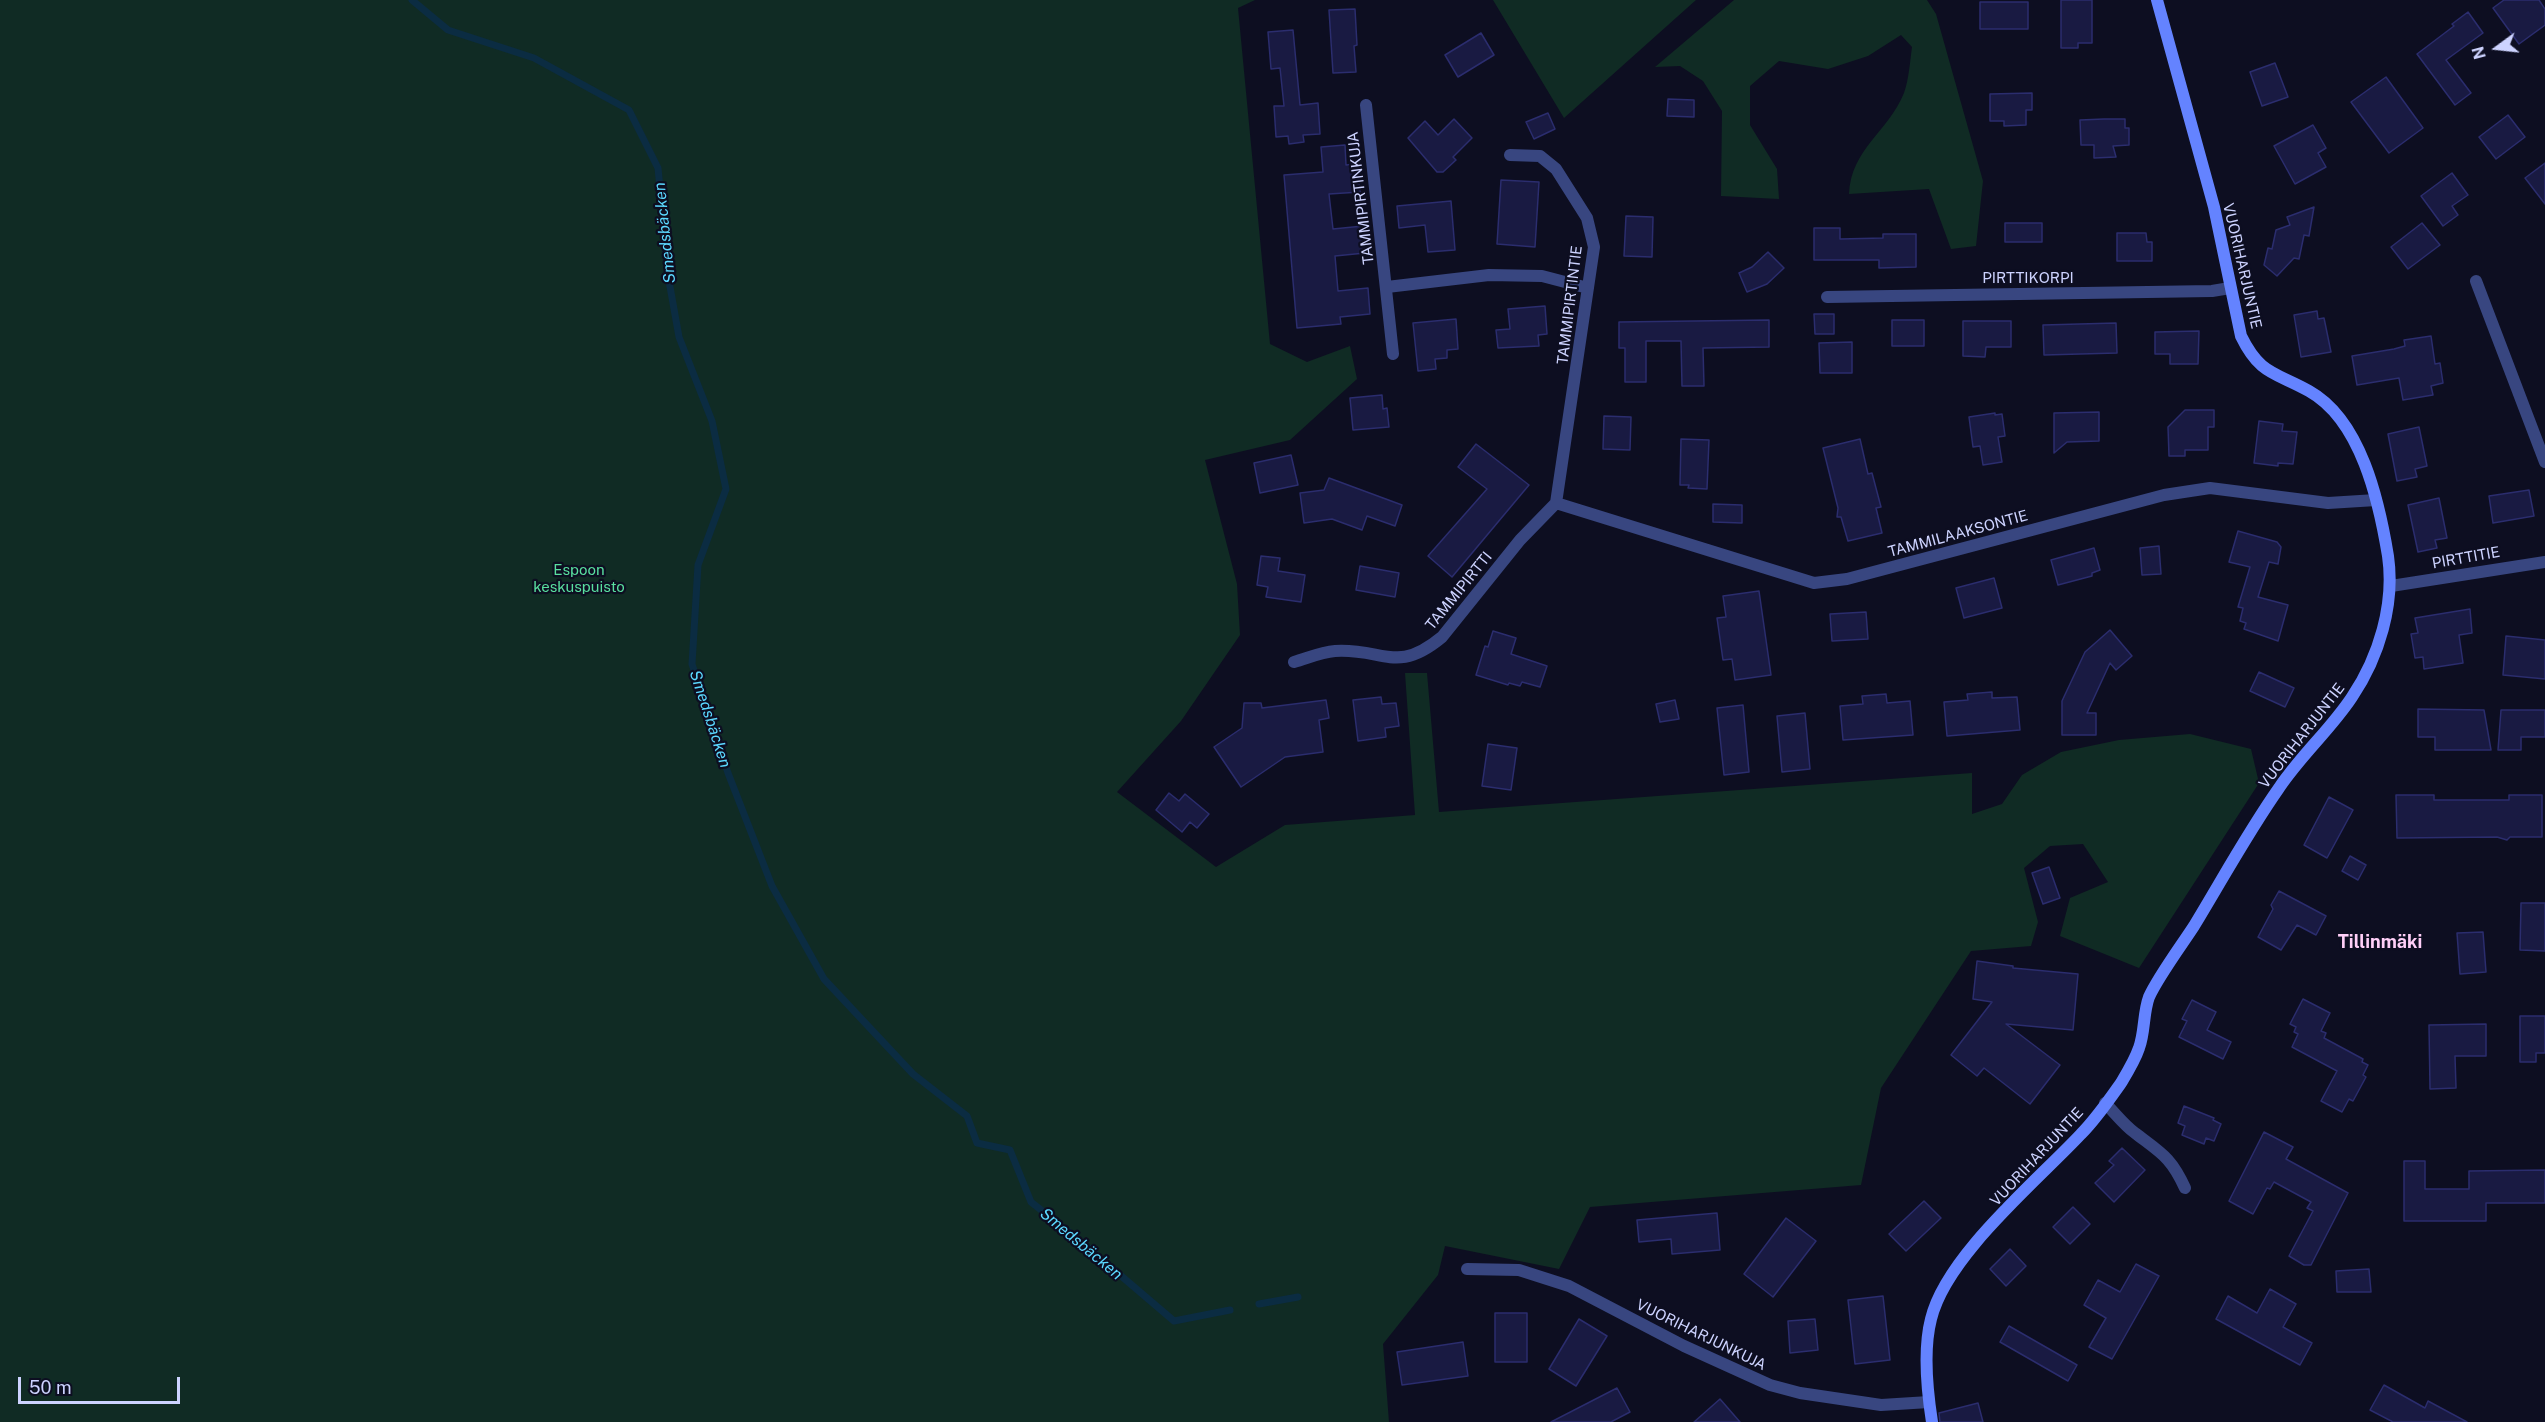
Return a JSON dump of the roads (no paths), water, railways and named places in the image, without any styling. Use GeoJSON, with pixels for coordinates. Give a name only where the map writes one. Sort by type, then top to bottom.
{"type":"FeatureCollection","features":[{"type":"Feature","properties":{"kind":"street","name":"VUORIHARJUNTIE"},"geometry":{"type":"LineString","coordinates":[[1932,1422],[1929,1402],[1928,1355],[1931,1318],[1957,1266],[2024,1191],[2085,1131],[2121,1082],[2139,1048],[2149,998],[2278,788],[2305,752],[2351,699],[2367,673],[2382,632],[2391,586],[2388,555],[2376,500],[2354,439],[2338,418],[2311,392],[2269,373],[2248,350],[2241,336],[2214,207],[2157,0]]}},
{"type":"Feature","properties":{"kind":"street","name":"TAMMIPIRTINKUJA"},"geometry":{"type":"LineString","coordinates":[[1366,105],[1393,354]]}},
{"type":"Feature","properties":{"kind":"street","name":"TAMMIPIRTINTIE"},"geometry":{"type":"LineString","coordinates":[[1510,155],[1540,156],[1556,169],[1587,218],[1594,247],[1556,503]]}},
{"type":"Feature","properties":{"kind":"street"},"geometry":{"type":"LineString","coordinates":[[1387,287],[1489,275],[1542,276],[1588,288]]}},
{"type":"Feature","properties":{"kind":"street"},"geometry":{"type":"LineString","coordinates":[[2476,281],[2545,462]]}},
{"type":"Feature","properties":{"kind":"street","name":"PIRTTIKORPI"},"geometry":{"type":"LineString","coordinates":[[1827,297],[2212,291],[2230,288]]}},
{"type":"Feature","properties":{"kind":"street","name":"TAMMILAAKSONTIE"},"geometry":{"type":"LineString","coordinates":[[1556,503],[1814,583],[1847,579],[2164,495],[2187,491],[2210,488],[2328,503],[2376,500]]}},
{"type":"Feature","properties":{"kind":"street","name":"TAMMIPIRTTI"},"geometry":{"type":"LineString","coordinates":[[1294,662],[1336,651],[1393,658],[1413,657],[1429,648],[1443,637],[1520,540],[1556,503]]}},
{"type":"Feature","properties":{"kind":"street","name":"PIRTTITIE"},"geometry":{"type":"LineString","coordinates":[[2391,586],[2545,562]]}},
{"type":"Feature","properties":{"kind":"street"},"geometry":{"type":"LineString","coordinates":[[2105,1103],[2133,1132],[2164,1154],[2177,1170],[2185,1188]]}},
{"type":"Feature","properties":{"kind":"street","name":"VUORIHARJUNKUJA"},"geometry":{"type":"LineString","coordinates":[[1467,1269],[1520,1270],[1569,1286],[1684,1346],[1770,1384],[1800,1393],[1881,1405],[1929,1402]]}},
{"type":"Feature","properties":{"kind":"waterway","name":"Smedsbäcken"},"geometry":{"type":"LineString","coordinates":[[412,0],[448,30],[534,58],[629,110],[658,168],[669,281],[679,337],[712,421],[726,489],[698,565],[692,664],[728,773],[772,886],[824,979],[913,1074],[967,1116],[977,1143],[1010,1150],[1031,1202],[1174,1321],[1230,1310]]}},
{"type":"Feature","properties":{"kind":"waterway","name":"Smedsbäcken"},"geometry":{"type":"LineString","coordinates":[[1259,1304],[1298,1297]]}},
{"type":"Feature","properties":{"kind":"district","name":"Tillinmäki"},"geometry":{"type":"Point","coordinates":[2380,942]}},
{"type":"Feature","properties":{"kind":"park label","name":"Espoon keskuspuisto"},"geometry":{"type":"Point","coordinates":[579,578]}}]}
